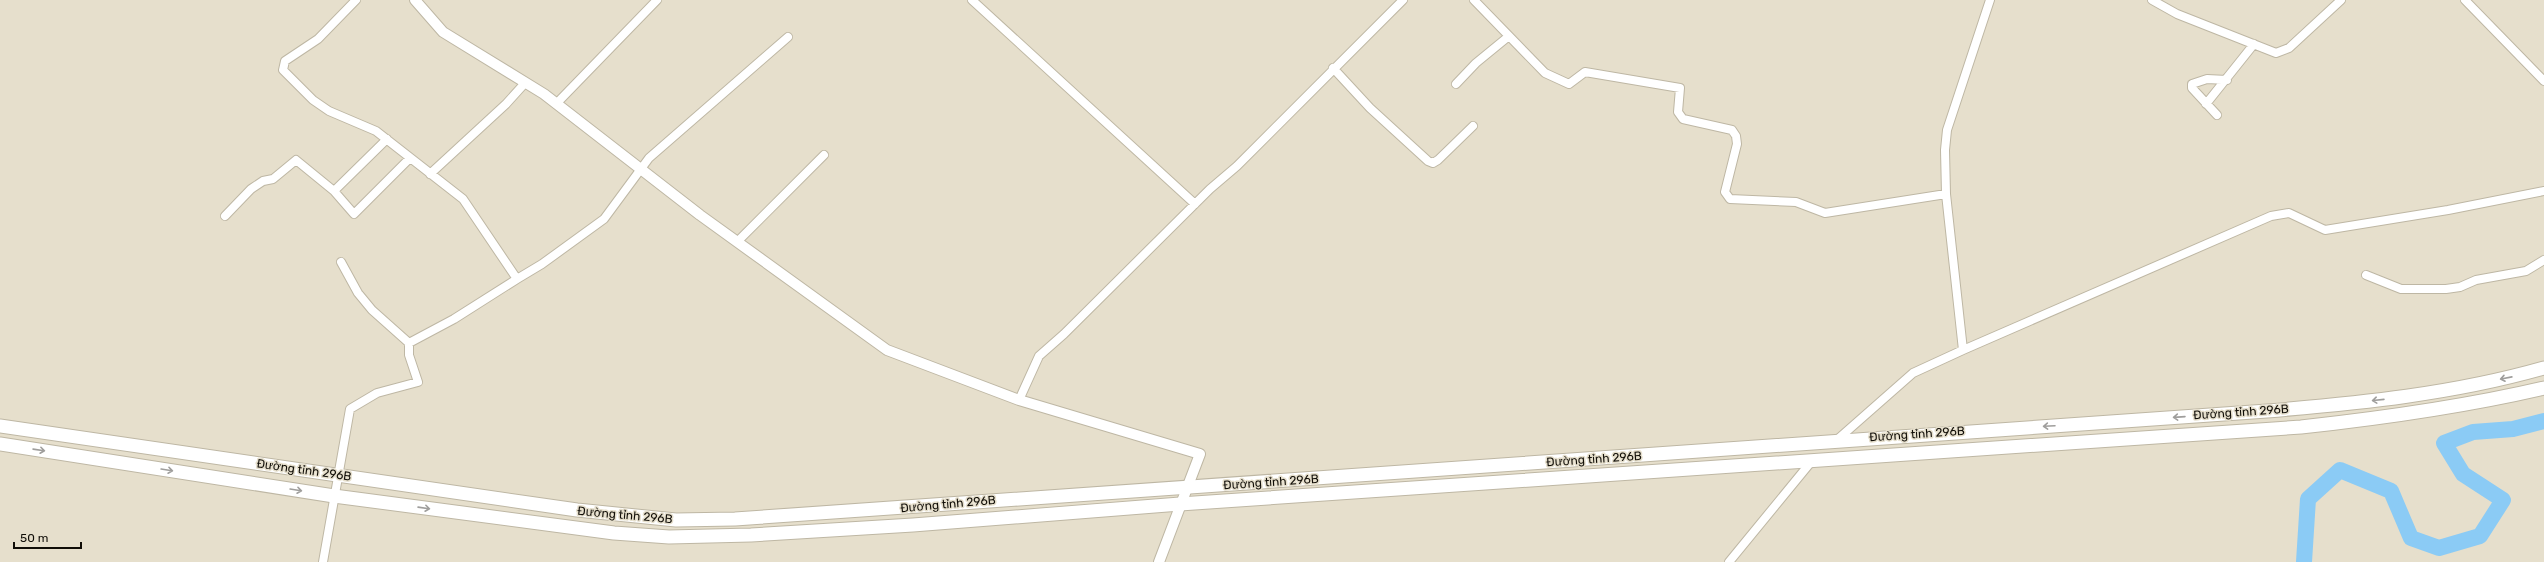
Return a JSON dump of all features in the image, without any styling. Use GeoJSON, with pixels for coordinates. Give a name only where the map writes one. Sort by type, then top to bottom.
{"type":"FeatureCollection","features":[{"type":"Feature","properties":{"kind":"main road","name":"Đường tỉnh 296B"},"geometry":{"type":"LineString","coordinates":[[0,426],[577,510],[676,520],[735,519],[916,508],[1186,487],[1284,482],[1838,439],[2091,423],[2366,402],[2436,392],[2544,368]]}},
{"type":"Feature","properties":{"kind":"main road","name":"Đường tỉnh 296B"},"geometry":{"type":"LineString","coordinates":[[0,444],[334,496],[614,533],[669,537],[751,535],[913,525],[1180,504],[1811,462],[1892,454],[2301,427],[2410,415],[2495,400],[2544,388]]}},
{"type":"Feature","properties":{"kind":"street"},"geometry":{"type":"LineString","coordinates":[[356,0],[318,39],[285,61],[283,70],[313,100],[329,111],[353,120],[387,139],[463,199],[517,279]]}},
{"type":"Feature","properties":{"kind":"street"},"geometry":{"type":"LineString","coordinates":[[415,0],[443,32],[556,104],[640,169],[887,350],[1019,400],[1200,454],[1186,487],[1159,562]]}},
{"type":"Feature","properties":{"kind":"street"},"geometry":{"type":"LineString","coordinates":[[556,104],[656,0]]}},
{"type":"Feature","properties":{"kind":"street"},"geometry":{"type":"LineString","coordinates":[[972,0],[1195,204]]}},
{"type":"Feature","properties":{"kind":"street"},"geometry":{"type":"LineString","coordinates":[[1019,400],[1039,356],[1064,334],[1195,204],[1237,166],[1333,68],[1403,0]]}},
{"type":"Feature","properties":{"kind":"street"},"geometry":{"type":"LineString","coordinates":[[1474,0],[1545,73],[1569,84],[1585,72],[1677,86],[1681,91],[1678,112],[1683,119],[1732,130],[1736,136],[1737,144],[1725,192],[1730,199],[1796,202],[1825,213],[1946,194]]}},
{"type":"Feature","properties":{"kind":"street"},"geometry":{"type":"LineString","coordinates":[[1963,350],[1946,194],[1945,150],[1947,130],[1990,0]]}},
{"type":"Feature","properties":{"kind":"street"},"geometry":{"type":"LineString","coordinates":[[2152,0],[2177,14],[2276,53],[2289,48],[2341,0]]}},
{"type":"Feature","properties":{"kind":"street"},"geometry":{"type":"LineString","coordinates":[[2465,0],[2544,80]]}},
{"type":"Feature","properties":{"kind":"street"},"geometry":{"type":"LineString","coordinates":[[1456,84],[1476,63],[1509,36]]}},
{"type":"Feature","properties":{"kind":"street"},"geometry":{"type":"LineString","coordinates":[[409,343],[454,319],[542,264],[604,219],[640,169],[670,139],[788,37]]}},
{"type":"Feature","properties":{"kind":"street"},"geometry":{"type":"LineString","coordinates":[[2206,104],[2228,80],[2254,44]]}},
{"type":"Feature","properties":{"kind":"street"},"geometry":{"type":"LineString","coordinates":[[1333,68],[1370,108],[1428,161],[1433,163],[1438,160],[1473,126]]}},
{"type":"Feature","properties":{"kind":"street"},"geometry":{"type":"LineString","coordinates":[[2217,115],[2192,88],[2192,84],[2207,79],[2228,80]]}},
{"type":"Feature","properties":{"kind":"street"},"geometry":{"type":"LineString","coordinates":[[430,174],[506,104],[525,83]]}},
{"type":"Feature","properties":{"kind":"street"},"geometry":{"type":"LineString","coordinates":[[334,191],[387,139]]}},
{"type":"Feature","properties":{"kind":"street"},"geometry":{"type":"LineString","coordinates":[[738,241],[824,155]]}},
{"type":"Feature","properties":{"kind":"street"},"geometry":{"type":"LineString","coordinates":[[226,216],[254,186],[273,179],[296,160],[334,191],[354,214],[410,158]]}},
{"type":"Feature","properties":{"kind":"street"},"geometry":{"type":"LineString","coordinates":[[1838,439],[1912,373],[2271,216],[2289,213],[2325,230],[2463,207],[2544,191]]}},
{"type":"Feature","properties":{"kind":"street"},"geometry":{"type":"LineString","coordinates":[[2366,275],[2401,289],[2446,289],[2460,287],[2476,280],[2526,271],[2544,260]]}},
{"type":"Feature","properties":{"kind":"street"},"geometry":{"type":"LineString","coordinates":[[323,562],[350,409],[376,393],[418,382],[409,355],[409,343],[372,310],[358,293],[341,262]]}},
{"type":"Feature","properties":{"kind":"street"},"geometry":{"type":"LineString","coordinates":[[1729,562],[1811,462]]}},
{"type":"Feature","properties":{"kind":"waterway"},"geometry":{"type":"LineString","coordinates":[[2304,562],[2308,499],[2340,470],[2391,491],[2411,538],[2439,548],[2480,536],[2503,500],[2463,474],[2444,443],[2473,432],[2513,429],[2544,421]]}}]}
